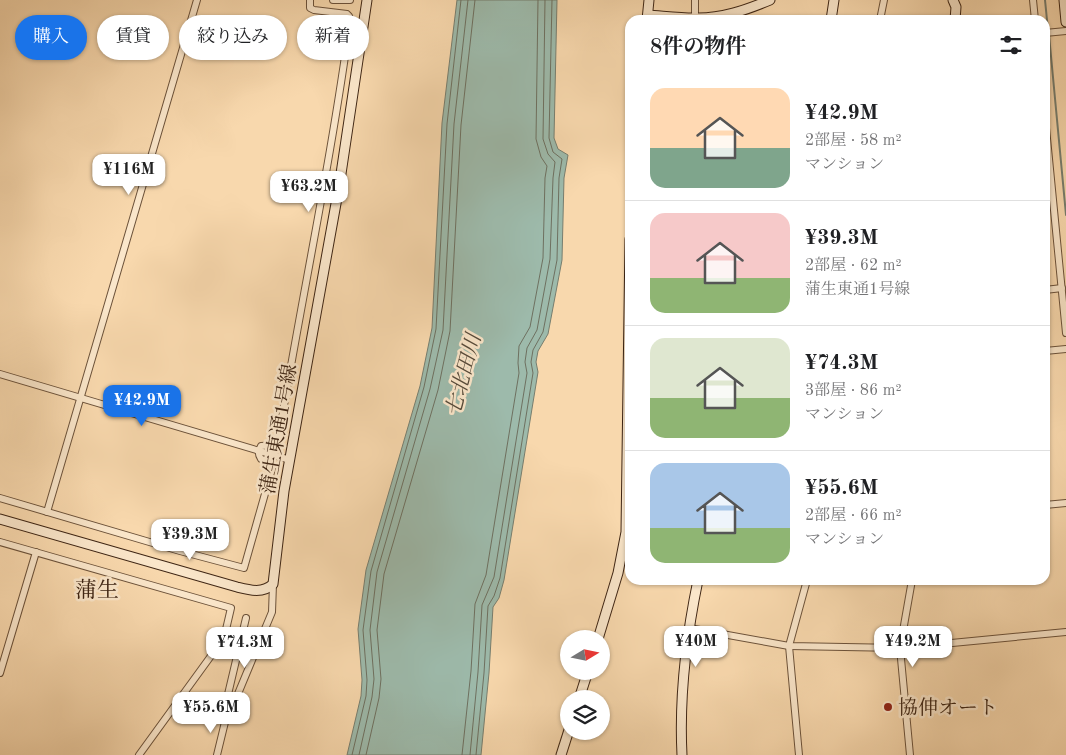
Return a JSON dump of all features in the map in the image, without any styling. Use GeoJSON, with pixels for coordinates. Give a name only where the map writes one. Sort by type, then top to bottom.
{"type":"FeatureCollection","features":[{"type":"Feature","properties":{"kind":"street"},"geometry":{"type":"LineString","coordinates":[[48,512],[197,0]]}},
{"type":"Feature","properties":{"kind":"street"},"geometry":{"type":"LineString","coordinates":[[0,498],[244,568],[272,469],[272,464],[261,459],[259,451],[261,446],[276,446],[278,441],[324,194],[350,22],[347,14],[310,8],[310,0]]}},
{"type":"Feature","properties":{"kind":"street"},"geometry":{"type":"LineString","coordinates":[[333,0],[350,0]]}},
{"type":"Feature","properties":{"kind":"street"},"geometry":{"type":"LineString","coordinates":[[647,15],[649,0]]}},
{"type":"Feature","properties":{"kind":"street"},"geometry":{"type":"LineString","coordinates":[[695,0],[695,15]]}},
{"type":"Feature","properties":{"kind":"street"},"geometry":{"type":"LineString","coordinates":[[739,15],[770,0]]}},
{"type":"Feature","properties":{"kind":"street"},"geometry":{"type":"LineString","coordinates":[[832,15],[834,0]]}},
{"type":"Feature","properties":{"kind":"street"},"geometry":{"type":"LineString","coordinates":[[881,15],[884,0]]}},
{"type":"Feature","properties":{"kind":"street"},"geometry":{"type":"LineString","coordinates":[[954,0],[956,15]]}},
{"type":"Feature","properties":{"kind":"street"},"geometry":{"type":"LineString","coordinates":[[1033,0],[1034,15]]}},
{"type":"Feature","properties":{"kind":"street"},"geometry":{"type":"LineString","coordinates":[[1064,0],[1066,22]]}},
{"type":"Feature","properties":{"kind":"street","name":"蒲生東通1号線"},"geometry":{"type":"LineString","coordinates":[[273,584],[284,491],[339,187],[365,1]]}},
{"type":"Feature","properties":{"kind":"street"},"geometry":{"type":"LineString","coordinates":[[1050,32],[1066,31]]}},
{"type":"Feature","properties":{"kind":"street"},"geometry":{"type":"LineString","coordinates":[[1050,199],[1066,333]]}},
{"type":"Feature","properties":{"kind":"street"},"geometry":{"type":"LineString","coordinates":[[1050,289],[1062,288]]}},
{"type":"Feature","properties":{"kind":"street"},"geometry":{"type":"LineString","coordinates":[[1050,351],[1066,349]]}},
{"type":"Feature","properties":{"kind":"street"},"geometry":{"type":"LineString","coordinates":[[0,374],[290,460]]}},
{"type":"Feature","properties":{"kind":"street"},"geometry":{"type":"LineString","coordinates":[[1050,505],[1066,503]]}},
{"type":"Feature","properties":{"kind":"street"},"geometry":{"type":"LineString","coordinates":[[0,518],[237,587],[259,590],[269,588],[273,584]]}},
{"type":"Feature","properties":{"kind":"street"},"geometry":{"type":"LineString","coordinates":[[601,630],[618,573],[625,537]]}},
{"type":"Feature","properties":{"kind":"street"},"geometry":{"type":"LineString","coordinates":[[0,542],[231,608],[224,638],[139,755]]}},
{"type":"Feature","properties":{"kind":"street"},"geometry":{"type":"LineString","coordinates":[[0,673],[36,552]]}},
{"type":"Feature","properties":{"kind":"street"},"geometry":{"type":"LineString","coordinates":[[226,718],[230,713],[272,612],[273,584]]}},
{"type":"Feature","properties":{"kind":"street"},"geometry":{"type":"LineString","coordinates":[[682,755],[682,702],[689,628],[697,585]]}},
{"type":"Feature","properties":{"kind":"street"},"geometry":{"type":"LineString","coordinates":[[799,755],[788,646],[806,585]]}},
{"type":"Feature","properties":{"kind":"street"},"geometry":{"type":"LineString","coordinates":[[910,755],[900,648],[911,585]]}},
{"type":"Feature","properties":{"kind":"street"},"geometry":{"type":"LineString","coordinates":[[217,755],[226,718],[225,707],[246,618]]}},
{"type":"Feature","properties":{"kind":"street"},"geometry":{"type":"LineString","coordinates":[[689,628],[788,646],[900,648],[1066,632]]}},
{"type":"Feature","properties":{"kind":"street"},"geometry":{"type":"LineString","coordinates":[[561,755],[566,740]]}},
{"type":"Feature","properties":{"kind":"water","name":"七北田川"},"geometry":{"type":"Polygon","coordinates":[[[457,0],[557,0],[554,138],[558,149],[568,155],[564,178],[562,260],[548,334],[538,351],[536,362],[538,372],[504,580],[499,598],[493,607],[481,755],[347,755],[361,696],[362,680],[358,629],[366,570],[420,386],[432,328],[442,123],[457,0]]]}},
{"type":"Feature","properties":{"kind":"waterway"},"geometry":{"type":"LineString","coordinates":[[1045,0],[1046,15]]}},
{"type":"Feature","properties":{"kind":"waterway"},"geometry":{"type":"LineString","coordinates":[[1050,46],[1066,215]]}},
{"type":"Feature","properties":{"kind":"place","name":"協伸オート"},"geometry":{"type":"Point","coordinates":[888,707]}},
{"type":"Feature","properties":{"kind":"district","name":"蒲生"},"geometry":{"type":"Point","coordinates":[97,589]}}]}
